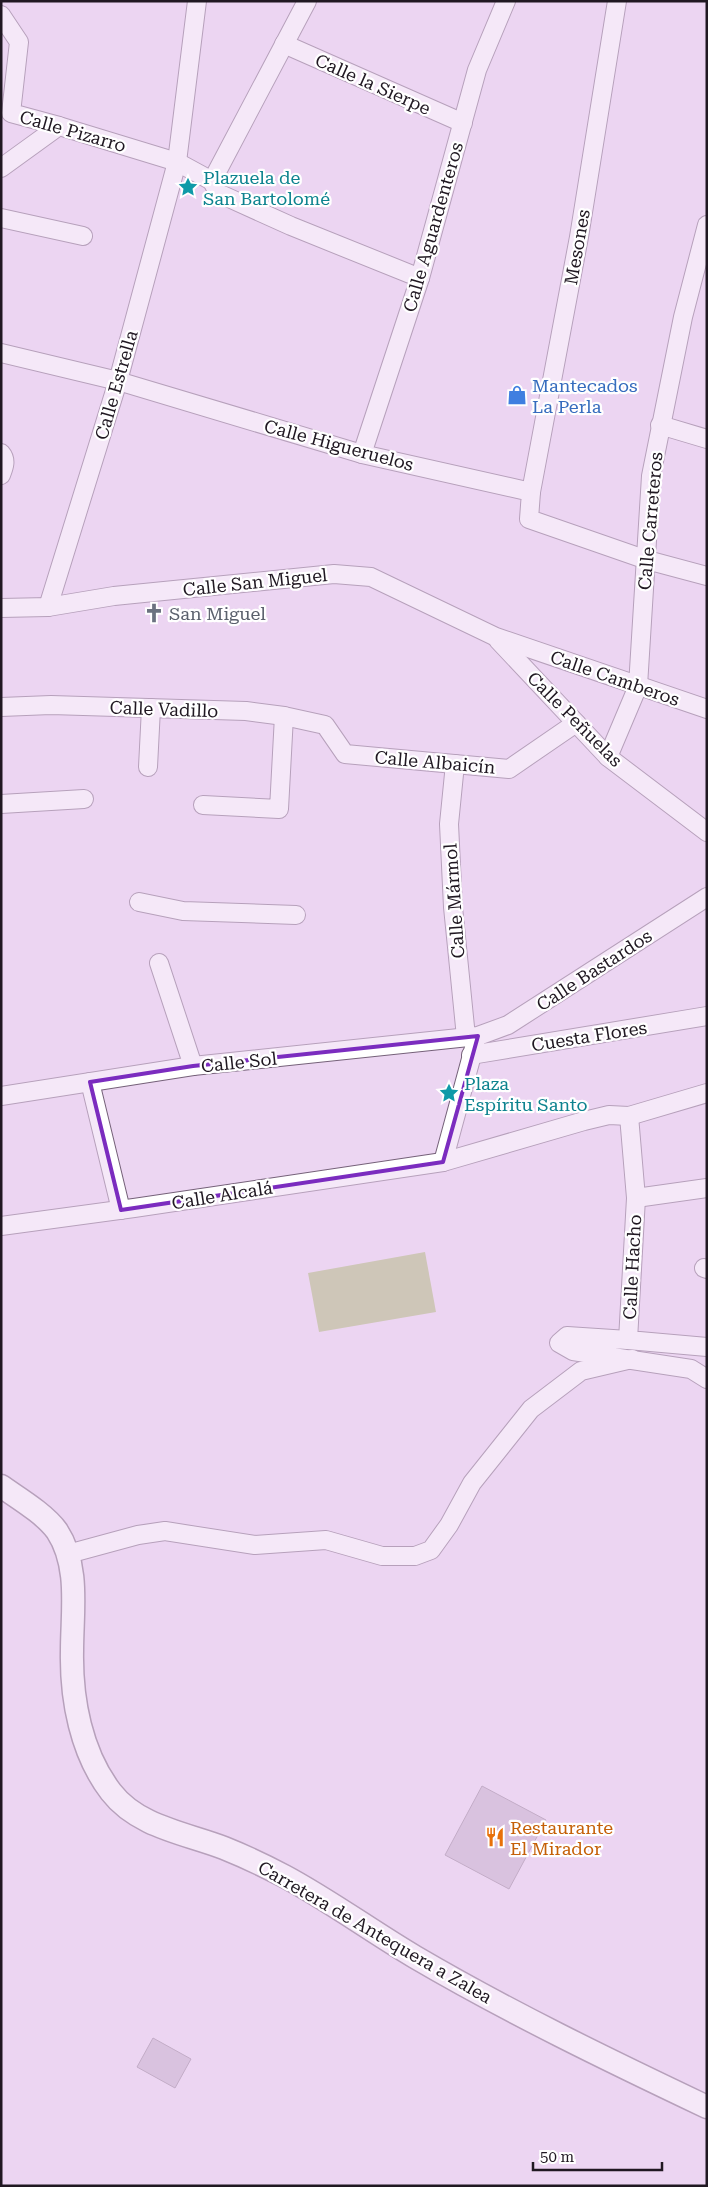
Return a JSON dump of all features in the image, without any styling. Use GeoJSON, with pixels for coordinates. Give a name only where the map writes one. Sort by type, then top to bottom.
{"type":"FeatureCollection","features":[{"type":"Feature","properties":{"kind":"main road","name":"Carretera de Antequera a Zalea"},"geometry":{"type":"LineString","coordinates":[[1,1486],[31,1507],[56,1530],[68,1554],[74,1600],[72,1651],[74,1697],[83,1736],[95,1766],[112,1793],[137,1816],[166,1830],[222,1848],[287,1878],[416,1957],[492,2000],[707,2107]]}},
{"type":"Feature","properties":{"kind":"street","name":"Calle Estrella"},"geometry":{"type":"LineString","coordinates":[[48,607],[118,381],[177,162],[197,1]]}},
{"type":"Feature","properties":{"kind":"street"},"geometry":{"type":"LineString","coordinates":[[212,181],[307,1]]}},
{"type":"Feature","properties":{"kind":"street","name":"Calle Aguardenteros"},"geometry":{"type":"LineString","coordinates":[[362,454],[420,278],[477,70],[506,1]]}},
{"type":"Feature","properties":{"kind":"street","name":"Mesones"},"geometry":{"type":"LineString","coordinates":[[532,492],[579,237],[617,1]]}},
{"type":"Feature","properties":{"kind":"street","name":"Calle Pizarro"},"geometry":{"type":"LineString","coordinates":[[1,14],[19,42],[11,113],[177,162],[212,181],[218,193],[291,226],[420,278]]}},
{"type":"Feature","properties":{"kind":"street","name":"Calle la Sierpe"},"geometry":{"type":"LineString","coordinates":[[284,44],[463,124]]}},
{"type":"Feature","properties":{"kind":"street"},"geometry":{"type":"LineString","coordinates":[[1,168],[59,126]]}},
{"type":"Feature","properties":{"kind":"street"},"geometry":{"type":"LineString","coordinates":[[1,218],[83,236]]}},
{"type":"Feature","properties":{"kind":"street","name":"Calle Carreteros"},"geometry":{"type":"LineString","coordinates":[[608,757],[638,686],[647,560],[650,476],[660,425],[700,286],[707,225]]}},
{"type":"Feature","properties":{"kind":"street","name":"Calle Higueruelos"},"geometry":{"type":"LineString","coordinates":[[1,353],[118,381],[362,454],[532,492]]}},
{"type":"Feature","properties":{"kind":"street"},"geometry":{"type":"LineString","coordinates":[[660,425],[707,440]]}},
{"type":"Feature","properties":{"kind":"street"},"geometry":{"type":"LineString","coordinates":[[1,453],[4,457],[1,475]]}},
{"type":"Feature","properties":{"kind":"street"},"geometry":{"type":"LineString","coordinates":[[532,492],[529,519],[647,560],[707,576]]}},
{"type":"Feature","properties":{"kind":"street","name":"Calle San Miguel"},"geometry":{"type":"LineString","coordinates":[[1,608],[48,607],[114,596],[334,574],[372,577],[496,637]]}},
{"type":"Feature","properties":{"kind":"street","name":"Calle Camberos"},"geometry":{"type":"LineString","coordinates":[[496,637],[707,709]]}},
{"type":"Feature","properties":{"kind":"street","name":"Calle Peñuelas"},"geometry":{"type":"LineString","coordinates":[[496,637],[608,757],[707,832]]}},
{"type":"Feature","properties":{"kind":"street","name":"Calle Vadillo"},"geometry":{"type":"LineString","coordinates":[[1,707],[51,705],[246,711],[284,716],[326,725]]}},
{"type":"Feature","properties":{"kind":"street"},"geometry":{"type":"LineString","coordinates":[[148,766],[151,708]]}},
{"type":"Feature","properties":{"kind":"street"},"geometry":{"type":"LineString","coordinates":[[203,805],[279,809],[284,716]]}},
{"type":"Feature","properties":{"kind":"street","name":"Calle Albaicín"},"geometry":{"type":"LineString","coordinates":[[326,725],[345,754],[509,769],[576,723]]}},
{"type":"Feature","properties":{"kind":"street","name":"Calle Mármol"},"geometry":{"type":"LineString","coordinates":[[455,764],[449,833],[453,907],[472,1037]]}},
{"type":"Feature","properties":{"kind":"street"},"geometry":{"type":"LineString","coordinates":[[1,804],[84,799]]}},
{"type":"Feature","properties":{"kind":"street","name":"Calle Bastardos"},"geometry":{"type":"LineString","coordinates":[[472,1037],[508,1025],[707,897]]}},
{"type":"Feature","properties":{"kind":"street"},"geometry":{"type":"LineString","coordinates":[[139,902],[183,911],[296,915]]}},
{"type":"Feature","properties":{"kind":"street"},"geometry":{"type":"LineString","coordinates":[[159,963],[193,1066]]}},
{"type":"Feature","properties":{"kind":"street","name":"Cuesta Flores"},"geometry":{"type":"LineString","coordinates":[[471,1055],[707,1016]]}},
{"type":"Feature","properties":{"kind":"street"},"geometry":{"type":"LineString","coordinates":[[443,1162],[471,1055],[472,1037]]}},
{"type":"Feature","properties":{"kind":"street","name":"Calle Sol"},"geometry":{"type":"LineString","coordinates":[[1,1096],[193,1066],[472,1037]]}},
{"type":"Feature","properties":{"kind":"street"},"geometry":{"type":"LineString","coordinates":[[90,1082],[121,1210]]}},
{"type":"Feature","properties":{"kind":"street","name":"Calle Alcalá"},"geometry":{"type":"LineString","coordinates":[[1,1226],[443,1162],[609,1115],[629,1116],[707,1093]]}},
{"type":"Feature","properties":{"kind":"street","name":"Calle Hacho"},"geometry":{"type":"LineString","coordinates":[[629,1116],[636,1198],[628,1340],[707,1347]]}},
{"type":"Feature","properties":{"kind":"street"},"geometry":{"type":"LineString","coordinates":[[636,1198],[707,1188]]}},
{"type":"Feature","properties":{"kind":"street"},"geometry":{"type":"LineString","coordinates":[[628,1340],[567,1336],[559,1343],[573,1351],[692,1368],[707,1379]]}},
{"type":"Feature","properties":{"kind":"street"},"geometry":{"type":"LineString","coordinates":[[68,1554],[138,1535],[165,1531],[255,1545],[326,1540],[382,1556],[415,1556],[431,1550],[449,1526],[472,1483],[531,1409],[581,1371],[632,1359]]}},
{"type":"Feature","properties":{"kind":"highlighted area"},"geometry":{"type":"Polygon","coordinates":[[[478,1036],[443,1162],[121,1210],[90,1082],[193,1066],[478,1036]]]}},
{"type":"Feature","properties":{"kind":"green space"},"geometry":{"type":"Polygon","coordinates":[[[425,1252],[436,1312],[319,1332],[308,1273],[425,1252]]]}},
{"type":"Feature","properties":{"kind":"building","name":"Restaurante El Mirador"},"geometry":{"type":"Polygon","coordinates":[[[482,1786],[546,1820],[509,1889],[445,1855],[482,1786]]]}},
{"type":"Feature","properties":{"kind":"building"},"geometry":{"type":"Polygon","coordinates":[[[153,2038],[191,2059],[175,2088],[137,2067],[153,2038]]]}},
{"type":"Feature","properties":{"kind":"place","name":"Plazuela de San Bartolomé"},"geometry":{"type":"Point","coordinates":[188,187]}},
{"type":"Feature","properties":{"kind":"place","name":"Mantecados La Perla"},"geometry":{"type":"Point","coordinates":[517,395]}},
{"type":"Feature","properties":{"kind":"place","name":"San Miguel"},"geometry":{"type":"Point","coordinates":[154,613]}},
{"type":"Feature","properties":{"kind":"place","name":"Plaza Espíritu Santo"},"geometry":{"type":"Point","coordinates":[449,1093]}},
{"type":"Feature","properties":{"kind":"place","name":"Restaurante El Mirador"},"geometry":{"type":"Point","coordinates":[495,1837]}}]}
